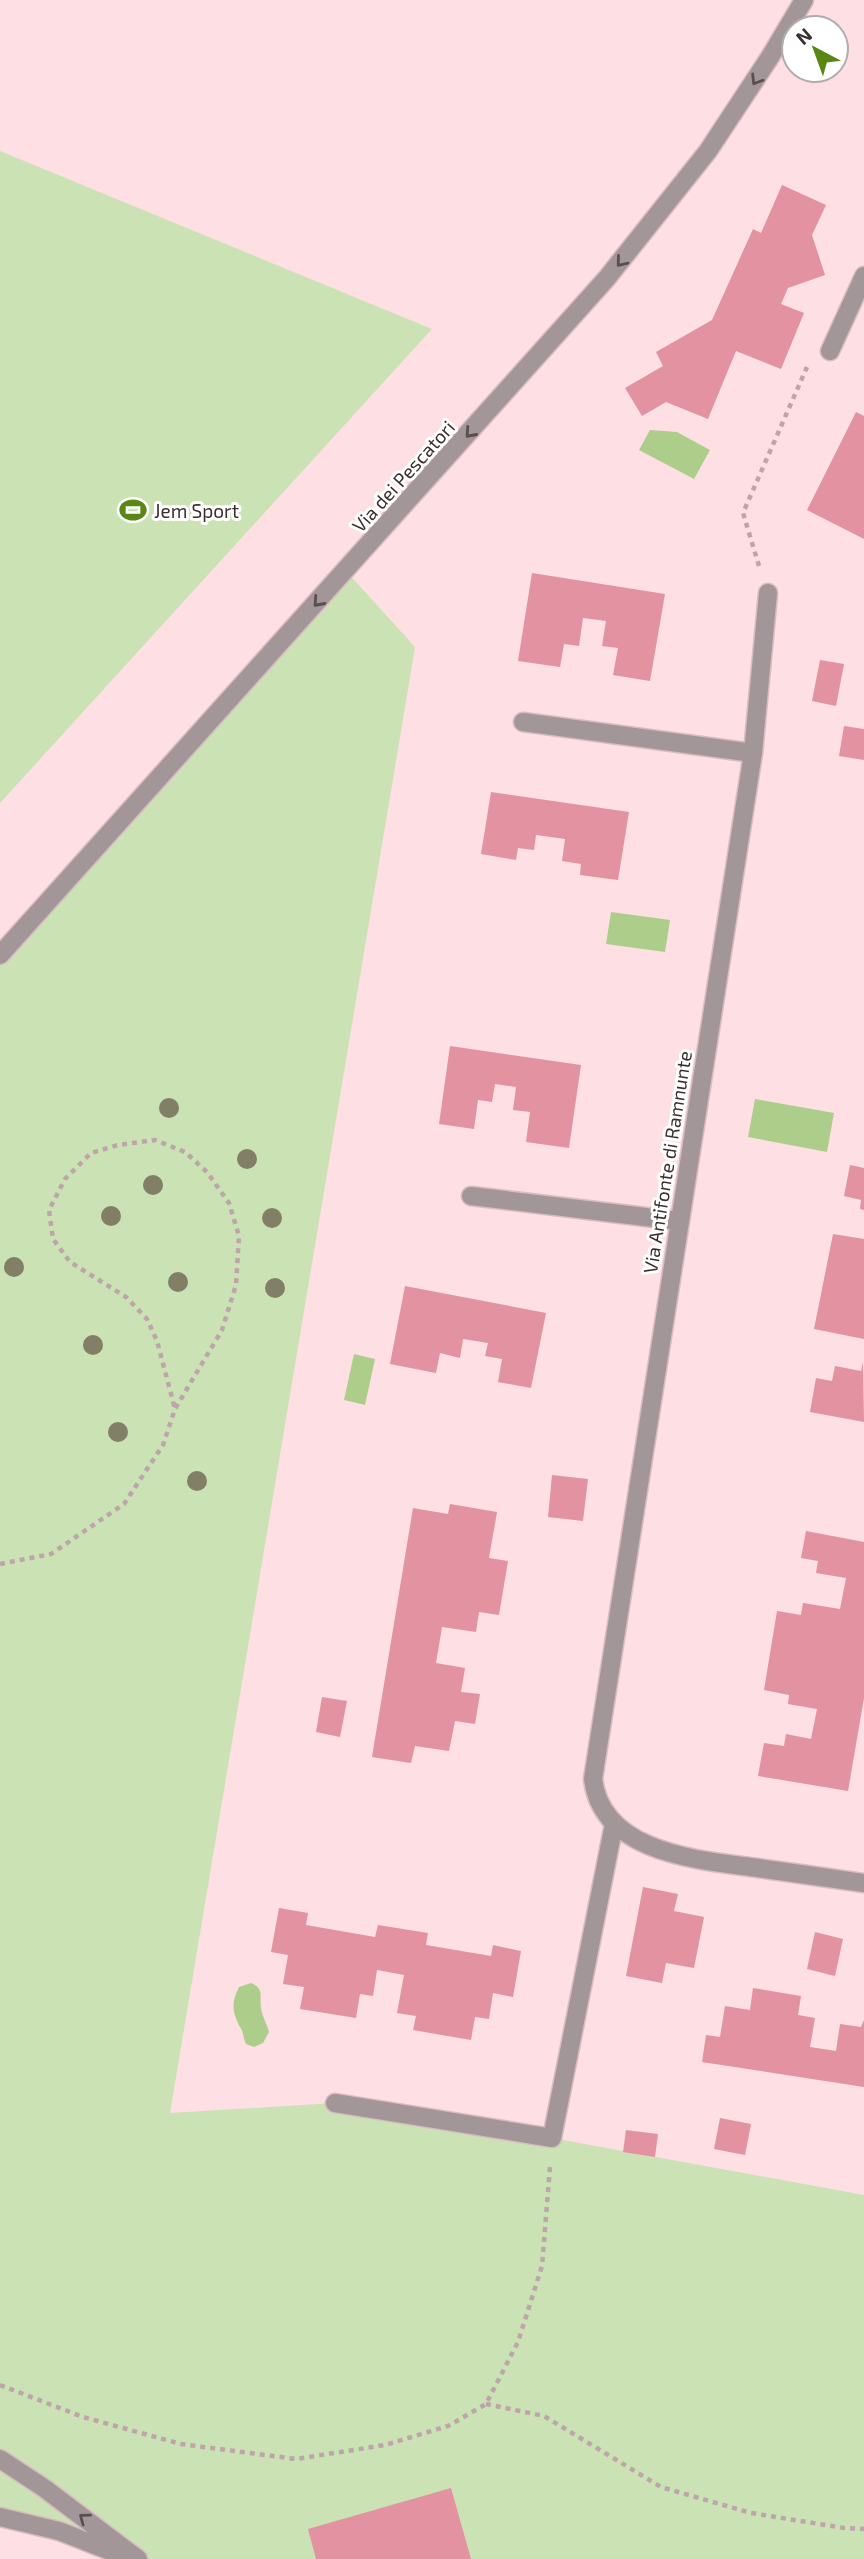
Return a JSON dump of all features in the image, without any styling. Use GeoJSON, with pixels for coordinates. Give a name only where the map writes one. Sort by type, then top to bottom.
{"type":"FeatureCollection","features":[{"type":"Feature","properties":{"kind":"street","name":"Via dei Pescatori"},"geometry":{"type":"LineString","coordinates":[[0,955],[607,278],[708,151],[752,86],[804,0]]}},
{"type":"Feature","properties":{"kind":"street"},"geometry":{"type":"LineString","coordinates":[[830,351],[864,276]]}},
{"type":"Feature","properties":{"kind":"street","name":"Via Antifonte di Ramnunte"},"geometry":{"type":"LineString","coordinates":[[768,593],[753,752],[594,1767],[594,1790],[601,1809],[614,1824],[642,1842],[682,1856],[864,1883]]}},
{"type":"Feature","properties":{"kind":"street"},"geometry":{"type":"LineString","coordinates":[[523,722],[753,752]]}},
{"type":"Feature","properties":{"kind":"street"},"geometry":{"type":"LineString","coordinates":[[471,1196],[679,1221]]}},
{"type":"Feature","properties":{"kind":"street"},"geometry":{"type":"LineString","coordinates":[[335,2103],[552,2138],[614,1824]]}},
{"type":"Feature","properties":{"kind":"street"},"geometry":{"type":"LineString","coordinates":[[0,2459],[44,2488],[138,2559]]}},
{"type":"Feature","properties":{"kind":"street"},"geometry":{"type":"LineString","coordinates":[[0,2517],[59,2531],[131,2559]]}},
{"type":"Feature","properties":{"kind":"path"},"geometry":{"type":"LineString","coordinates":[[768,593],[743,513],[808,364],[830,351]]}},
{"type":"Feature","properties":{"kind":"path"},"geometry":{"type":"LineString","coordinates":[[0,1564],[51,1554],[124,1504],[163,1445],[175,1409],[222,1330],[236,1285],[239,1236],[229,1203],[207,1172],[184,1152],[155,1139],[118,1144],[91,1153],[65,1179],[49,1210],[53,1239],[70,1262],[126,1297],[147,1319],[157,1342],[175,1409]]}},
{"type":"Feature","properties":{"kind":"path"},"geometry":{"type":"LineString","coordinates":[[0,2385],[83,2417],[181,2444],[296,2459],[385,2445],[447,2426],[486,2404],[518,2342],[542,2266],[552,2138]]}},
{"type":"Feature","properties":{"kind":"path"},"geometry":{"type":"LineString","coordinates":[[486,2404],[544,2416],[660,2487],[751,2513],[864,2529]]}},
{"type":"Feature","properties":{"kind":"shaded area","name":"Jem Sport"},"geometry":{"type":"Polygon","coordinates":[[[0,151],[432,329],[0,803],[0,151]]]}},
{"type":"Feature","properties":{"kind":"shaded area"},"geometry":{"type":"Polygon","coordinates":[[[650,430],[677,432],[710,450],[694,479],[639,450],[650,430]]]}},
{"type":"Feature","properties":{"kind":"shaded area"},"geometry":{"type":"Polygon","coordinates":[[[346,571],[415,647],[170,2113],[335,2103],[552,2138],[864,2195],[864,2559],[131,2559],[0,2517],[0,955],[346,571]]]}},
{"type":"Feature","properties":{"kind":"shaded area"},"geometry":{"type":"Polygon","coordinates":[[[611,912],[670,920],[665,952],[606,944],[611,912]]]}},
{"type":"Feature","properties":{"kind":"shaded area"},"geometry":{"type":"Polygon","coordinates":[[[755,1099],[834,1113],[827,1152],[748,1137],[755,1099]]]}},
{"type":"Feature","properties":{"kind":"shaded area"},"geometry":{"type":"Polygon","coordinates":[[[354,1354],[375,1359],[365,1405],[344,1400],[354,1354]]]}},
{"type":"Feature","properties":{"kind":"shaded area"},"geometry":{"type":"Polygon","coordinates":[[[251,1983],[260,1990],[262,2011],[269,2032],[263,2043],[254,2047],[246,2044],[235,2017],[234,2007],[239,1987],[251,1983]]]}},
{"type":"Feature","properties":{"kind":"building"},"geometry":{"type":"Polygon","coordinates":[[[782,185],[826,205],[812,235],[825,275],[788,288],[781,304],[804,313],[781,369],[736,351],[708,419],[666,402],[642,416],[625,388],[663,366],[656,352],[712,320],[753,229],[761,233],[782,185]]]}},
{"type":"Feature","properties":{"kind":"building"},"geometry":{"type":"Polygon","coordinates":[[[856,412],[864,416],[864,539],[807,510],[856,412]]]}},
{"type":"Feature","properties":{"kind":"building"},"geometry":{"type":"Polygon","coordinates":[[[532,573],[665,594],[650,681],[613,675],[618,648],[602,646],[606,621],[583,618],[579,646],[564,644],[560,667],[518,661],[532,573]]]}},
{"type":"Feature","properties":{"kind":"building"},"geometry":{"type":"Polygon","coordinates":[[[820,660],[844,664],[836,706],[812,701],[820,660]]]}},
{"type":"Feature","properties":{"kind":"building"},"geometry":{"type":"Polygon","coordinates":[[[844,726],[864,729],[864,760],[839,756],[844,726]]]}},
{"type":"Feature","properties":{"kind":"building"},"geometry":{"type":"Polygon","coordinates":[[[491,792],[629,812],[618,880],[580,875],[581,864],[562,861],[565,839],[536,835],[534,850],[518,848],[516,860],[481,854],[491,792]]]}},
{"type":"Feature","properties":{"kind":"building"},"geometry":{"type":"Polygon","coordinates":[[[450,1046],[581,1065],[569,1148],[526,1142],[530,1112],[513,1110],[516,1087],[495,1084],[492,1102],[478,1100],[474,1129],[439,1124],[450,1046]]]}},
{"type":"Feature","properties":{"kind":"building"},"geometry":{"type":"Polygon","coordinates":[[[850,1165],[864,1168],[864,1210],[860,1209],[861,1200],[844,1196],[850,1165]]]}},
{"type":"Feature","properties":{"kind":"building"},"geometry":{"type":"Polygon","coordinates":[[[833,1234],[864,1239],[864,1339],[814,1329],[833,1234]]]}},
{"type":"Feature","properties":{"kind":"building"},"geometry":{"type":"Polygon","coordinates":[[[405,1286],[546,1313],[531,1388],[498,1382],[502,1359],[485,1356],[488,1343],[463,1339],[460,1358],[440,1353],[436,1373],[390,1364],[405,1286]]]}},
{"type":"Feature","properties":{"kind":"building"},"geometry":{"type":"Polygon","coordinates":[[[863,1362],[864,1422],[810,1412],[816,1378],[832,1381],[835,1366],[861,1371],[863,1362]]]}},
{"type":"Feature","properties":{"kind":"building"},"geometry":{"type":"Polygon","coordinates":[[[552,1475],[588,1479],[583,1521],[548,1517],[552,1475]]]}},
{"type":"Feature","properties":{"kind":"building"},"geometry":{"type":"Polygon","coordinates":[[[450,1504],[497,1512],[489,1558],[508,1561],[499,1615],[479,1612],[476,1632],[442,1627],[436,1663],[465,1668],[461,1692],[480,1694],[475,1724],[455,1721],[449,1751],[415,1746],[411,1763],[372,1757],[413,1508],[448,1514],[450,1504]]]}},
{"type":"Feature","properties":{"kind":"building"},"geometry":{"type":"Polygon","coordinates":[[[806,1531],[864,1542],[864,1698],[848,1791],[758,1776],[764,1743],[784,1746],[786,1734],[811,1739],[817,1709],[788,1704],[789,1695],[764,1690],[777,1611],[801,1615],[803,1603],[840,1609],[846,1578],[816,1573],[818,1561],[801,1558],[806,1531]]]}},
{"type":"Feature","properties":{"kind":"building"},"geometry":{"type":"Polygon","coordinates":[[[322,1697],[347,1701],[340,1737],[316,1732],[322,1697]]]}},
{"type":"Feature","properties":{"kind":"building"},"geometry":{"type":"Polygon","coordinates":[[[643,1887],[678,1894],[674,1911],[704,1917],[694,1968],[666,1963],[662,1983],[626,1976],[643,1887]]]}},
{"type":"Feature","properties":{"kind":"building"},"geometry":{"type":"Polygon","coordinates":[[[279,1908],[308,1913],[306,1925],[375,1937],[378,1925],[428,1933],[426,1945],[491,1956],[493,1945],[521,1951],[513,1997],[493,1993],[489,2019],[475,2017],[471,2040],[413,2030],[416,2016],[397,2013],[404,1975],[377,1970],[373,1996],[360,1994],[356,2018],[300,2009],[304,1987],[283,1984],[288,1955],[271,1952],[279,1908]]]}},
{"type":"Feature","properties":{"kind":"building"},"geometry":{"type":"Polygon","coordinates":[[[815,1932],[843,1939],[835,1976],[807,1969],[815,1932]]]}},
{"type":"Feature","properties":{"kind":"building"},"geometry":{"type":"Polygon","coordinates":[[[753,1988],[801,1996],[798,2015],[815,2018],[810,2047],[836,2051],[840,2024],[861,2027],[864,2020],[864,2087],[702,2062],[706,2035],[720,2037],[725,2006],[750,2010],[753,1988]]]}},
{"type":"Feature","properties":{"kind":"building"},"geometry":{"type":"Polygon","coordinates":[[[720,2118],[751,2124],[745,2155],[714,2149],[720,2118]]]}},
{"type":"Feature","properties":{"kind":"building"},"geometry":{"type":"Polygon","coordinates":[[[626,2130],[658,2134],[655,2157],[623,2152],[626,2130]]]}},
{"type":"Feature","properties":{"kind":"building"},"geometry":{"type":"Polygon","coordinates":[[[451,2488],[471,2559],[316,2559],[308,2529],[451,2488]]]}},
{"type":"Feature","properties":{"kind":"place","name":"Jem Sport"},"geometry":{"type":"Point","coordinates":[133,510]}}]}
